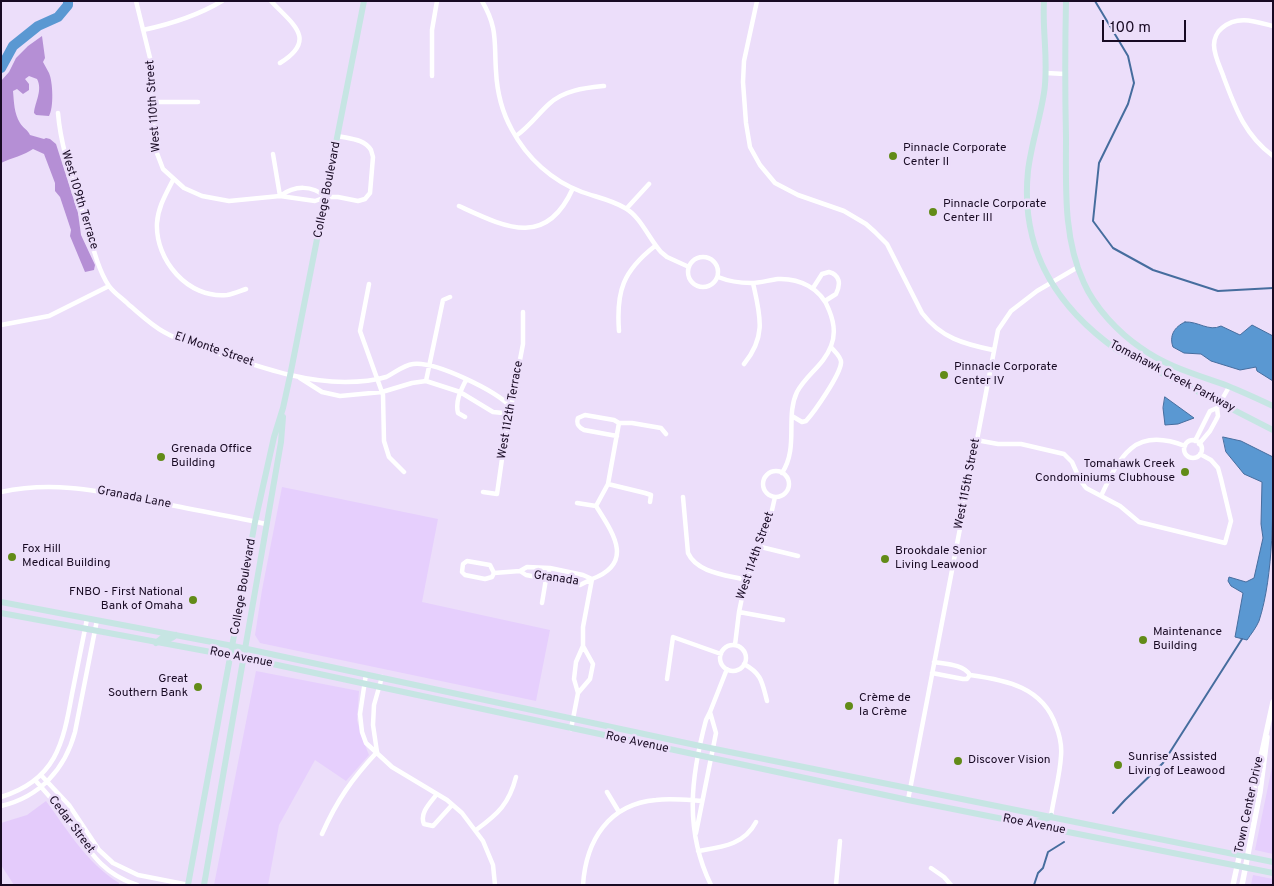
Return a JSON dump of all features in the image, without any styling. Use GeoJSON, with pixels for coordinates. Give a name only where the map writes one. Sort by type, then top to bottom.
{"type":"FeatureCollection","features":[{"type":"Feature","properties":{"kind":"main road","name":"College Boulevard"},"geometry":{"type":"LineString","coordinates":[[189,885],[255,522],[290,376],[364,1]]}},
{"type":"Feature","properties":{"kind":"main road","name":"Tomahawk Creek Parkway"},"geometry":{"type":"LineString","coordinates":[[1044,1],[1046,74],[1029,165],[1028,197],[1030,225],[1038,254],[1050,283],[1064,303],[1096,336],[1116,350],[1218,406],[1273,430]]}},
{"type":"Feature","properties":{"kind":"main road","name":"Tomahawk Creek Parkway"},"geometry":{"type":"LineString","coordinates":[[1066,1],[1066,197],[1069,232],[1084,283],[1093,299],[1123,332],[1141,348],[1166,363],[1273,406]]}},
{"type":"Feature","properties":{"kind":"main road","name":"College Boulevard"},"geometry":{"type":"LineString","coordinates":[[204,885],[281,442],[283,408]]}},
{"type":"Feature","properties":{"kind":"main road","name":"Roe Avenue"},"geometry":{"type":"LineString","coordinates":[[1,602],[233,646],[714,749],[1273,862]]}},
{"type":"Feature","properties":{"kind":"main road","name":"Roe Avenue"},"geometry":{"type":"LineString","coordinates":[[1,613],[231,656],[908,800],[1273,873]]}},
{"type":"Feature","properties":{"kind":"main road"},"geometry":{"type":"LineString","coordinates":[[139,640],[151,637],[158,632]]}},
{"type":"Feature","properties":{"kind":"main road"},"geometry":{"type":"LineString","coordinates":[[156,643],[162,638],[169,639],[176,635]]}},
{"type":"Feature","properties":{"kind":"main road"},"geometry":{"type":"LineString","coordinates":[[1028,824],[1045,820],[1051,816]]}},
{"type":"Feature","properties":{"kind":"street","name":"West 110th Street"},"geometry":{"type":"LineString","coordinates":[[136,1],[152,66],[155,148],[163,170],[173,180]]}},
{"type":"Feature","properties":{"kind":"street"},"geometry":{"type":"LineString","coordinates":[[143,30],[195,16],[222,1]]}},
{"type":"Feature","properties":{"kind":"street"},"geometry":{"type":"LineString","coordinates":[[271,1],[295,24],[299,38],[293,55],[280,63]]}},
{"type":"Feature","properties":{"kind":"street"},"geometry":{"type":"LineString","coordinates":[[432,76],[432,30],[437,1]]}},
{"type":"Feature","properties":{"kind":"street"},"geometry":{"type":"LineString","coordinates":[[482,1],[494,29],[496,39],[496,70],[504,114],[524,149],[554,177],[573,188],[627,208],[655,246],[667,257],[688,267]]}},
{"type":"Feature","properties":{"kind":"street"},"geometry":{"type":"LineString","coordinates":[[756,1],[744,62],[743,82],[750,147],[760,165],[775,183],[798,195],[844,211],[870,228],[887,244],[927,320],[950,338],[972,346],[993,350]]}},
{"type":"Feature","properties":{"kind":"street"},"geometry":{"type":"LineString","coordinates":[[1273,26],[1240,19],[1228,22],[1217,32],[1214,45],[1236,110],[1245,127],[1259,146],[1273,156]]}},
{"type":"Feature","properties":{"kind":"street"},"geometry":{"type":"LineString","coordinates":[[1046,74],[1065,74]]}},
{"type":"Feature","properties":{"kind":"street"},"geometry":{"type":"LineString","coordinates":[[516,136],[555,100],[573,91],[604,86]]}},
{"type":"Feature","properties":{"kind":"street"},"geometry":{"type":"LineString","coordinates":[[154,102],[198,102]]}},
{"type":"Feature","properties":{"kind":"street","name":"West 109th Terrace"},"geometry":{"type":"LineString","coordinates":[[58,113],[64,152],[97,259],[109,286]]}},
{"type":"Feature","properties":{"kind":"street"},"geometry":{"type":"LineString","coordinates":[[246,289],[227,295],[206,292],[186,283],[169,264],[159,243],[157,223],[162,202],[173,180],[189,191],[216,200],[239,202],[280,196],[315,201],[326,197],[358,201],[365,199],[370,193],[372,185],[373,158],[368,146],[361,141],[338,136]]}},
{"type":"Feature","properties":{"kind":"street"},"geometry":{"type":"LineString","coordinates":[[273,154],[280,196]]}},
{"type":"Feature","properties":{"kind":"street"},"geometry":{"type":"LineString","coordinates":[[627,208],[649,184]]}},
{"type":"Feature","properties":{"kind":"street"},"geometry":{"type":"LineString","coordinates":[[280,196],[288,190],[295,188],[317,190],[326,197]]}},
{"type":"Feature","properties":{"kind":"street"},"geometry":{"type":"LineString","coordinates":[[459,206],[510,227],[534,227],[552,218],[559,211],[573,188]]}},
{"type":"Feature","properties":{"kind":"street"},"geometry":{"type":"LineString","coordinates":[[618,331],[618,300],[624,280],[638,260],[655,246]]}},
{"type":"Feature","properties":{"kind":"street"},"geometry":{"type":"LineString","coordinates":[[706,256],[711,258],[718,266],[718,277],[708,287],[698,286],[690,280],[688,267],[696,258],[706,256]]}},
{"type":"Feature","properties":{"kind":"street","name":"West 115th Street"},"geometry":{"type":"LineString","coordinates":[[908,800],[998,330],[1010,311],[1050,283],[1078,267]]}},
{"type":"Feature","properties":{"kind":"street"},"geometry":{"type":"LineString","coordinates":[[718,277],[743,283],[789,279],[813,288],[822,274],[829,272],[838,277],[840,282],[836,294],[825,301]]}},
{"type":"Feature","properties":{"kind":"street"},"geometry":{"type":"LineString","coordinates":[[744,364],[755,348],[759,337],[760,317],[753,283]]}},
{"type":"Feature","properties":{"kind":"street"},"geometry":{"type":"LineString","coordinates":[[369,284],[360,331],[382,392],[384,441],[389,457],[404,472]]}},
{"type":"Feature","properties":{"kind":"street"},"geometry":{"type":"LineString","coordinates":[[1,325],[49,316],[109,286]]}},
{"type":"Feature","properties":{"kind":"street","name":"El Monte Street"},"geometry":{"type":"LineString","coordinates":[[109,286],[153,325],[179,340],[290,376],[345,382],[377,379],[412,364],[430,366],[446,370],[504,399],[511,407],[503,413],[493,412],[460,392],[426,381],[382,392],[340,396],[322,392],[300,378]]}},
{"type":"Feature","properties":{"kind":"street","name":"West 114th Street"},"geometry":{"type":"LineString","coordinates":[[782,473],[787,466],[792,433],[793,406],[798,390],[821,364],[834,335],[830,311],[825,301],[813,288]]}},
{"type":"Feature","properties":{"kind":"street"},"geometry":{"type":"LineString","coordinates":[[426,381],[443,300],[450,298]]}},
{"type":"Feature","properties":{"kind":"street","name":"West 112th Terrace"},"geometry":{"type":"LineString","coordinates":[[482,492],[497,494],[523,344],[523,312]]}},
{"type":"Feature","properties":{"kind":"street"},"geometry":{"type":"LineString","coordinates":[[792,416],[802,422],[806,421],[829,387],[841,363],[840,358],[830,347]]}},
{"type":"Feature","properties":{"kind":"street"},"geometry":{"type":"LineString","coordinates":[[465,417],[456,410],[460,392],[466,380]]}},
{"type":"Feature","properties":{"kind":"street"},"geometry":{"type":"LineString","coordinates":[[1197,442],[1210,411],[1218,406],[1229,387]]}},
{"type":"Feature","properties":{"kind":"street"},"geometry":{"type":"LineString","coordinates":[[1197,442],[1210,431],[1218,416],[1218,406]]}},
{"type":"Feature","properties":{"kind":"street"},"geometry":{"type":"LineString","coordinates":[[617,436],[584,430],[580,428],[577,422],[581,415],[585,415],[614,420],[619,423],[632,423],[661,428],[666,434]]}},
{"type":"Feature","properties":{"kind":"street"},"geometry":{"type":"LineString","coordinates":[[596,506],[608,484],[619,423]]}},
{"type":"Feature","properties":{"kind":"street"},"geometry":{"type":"LineString","coordinates":[[976,440],[998,444],[1021,444],[1064,454],[1072,462],[1086,488],[1120,506],[1140,522],[1225,543],[1231,521],[1218,468],[1212,460],[1200,454]]}},
{"type":"Feature","properties":{"kind":"street"},"geometry":{"type":"LineString","coordinates":[[1101,496],[1122,456],[1132,447],[1145,442],[1160,440],[1185,446]]}},
{"type":"Feature","properties":{"kind":"street"},"geometry":{"type":"LineString","coordinates":[[1190,441],[1197,442],[1202,448],[1196,458],[1190,458],[1186,454],[1185,446],[1190,441]]}},
{"type":"Feature","properties":{"kind":"street","name":"West 114th Street"},"geometry":{"type":"LineString","coordinates":[[772,472],[782,473],[788,481],[788,489],[783,495],[771,496],[765,490],[765,478],[772,472]]}},
{"type":"Feature","properties":{"kind":"street"},"geometry":{"type":"LineString","coordinates":[[608,484],[651,495],[650,502]]}},
{"type":"Feature","properties":{"kind":"street","name":"Granada Lane"},"geometry":{"type":"LineString","coordinates":[[1,492],[24,488],[61,486],[266,524]]}},
{"type":"Feature","properties":{"kind":"street"},"geometry":{"type":"LineString","coordinates":[[683,497],[690,558],[704,568],[746,580]]}},
{"type":"Feature","properties":{"kind":"street","name":"West 114th Street"},"geometry":{"type":"LineString","coordinates":[[735,645],[739,612],[746,580],[761,547],[769,524],[775,497]]}},
{"type":"Feature","properties":{"kind":"street"},"geometry":{"type":"LineString","coordinates":[[494,573],[490,565],[467,561],[463,564],[462,572],[465,575],[485,580],[492,577],[494,573],[520,571],[527,567],[550,568],[583,575],[592,579],[602,576],[610,570],[616,557],[617,549],[614,535],[596,506],[577,503]]}},
{"type":"Feature","properties":{"kind":"street"},"geometry":{"type":"LineString","coordinates":[[761,547],[798,556]]}},
{"type":"Feature","properties":{"kind":"street"},"geometry":{"type":"LineString","coordinates":[[542,603],[550,568]]}},
{"type":"Feature","properties":{"kind":"street","name":"Granada"},"geometry":{"type":"LineString","coordinates":[[520,571],[526,575],[580,585],[592,579]]}},
{"type":"Feature","properties":{"kind":"street"},"geometry":{"type":"LineString","coordinates":[[571,729],[578,694],[574,679],[576,662],[583,646],[583,627],[592,579]]}},
{"type":"Feature","properties":{"kind":"street"},"geometry":{"type":"LineString","coordinates":[[739,612],[783,620]]}},
{"type":"Feature","properties":{"kind":"street"},"geometry":{"type":"LineString","coordinates":[[1,796],[16,791],[35,780],[54,759],[60,747],[66,728],[87,619]]}},
{"type":"Feature","properties":{"kind":"street"},"geometry":{"type":"LineString","coordinates":[[1,806],[24,798],[42,787],[57,772],[71,748],[97,620]]}},
{"type":"Feature","properties":{"kind":"street"},"geometry":{"type":"LineString","coordinates":[[666,679],[673,638],[721,654]]}},
{"type":"Feature","properties":{"kind":"street"},"geometry":{"type":"LineString","coordinates":[[735,645],[744,652],[746,659],[744,664],[735,670],[726,669],[721,663],[721,654],[726,647],[735,645]]}},
{"type":"Feature","properties":{"kind":"street"},"geometry":{"type":"LineString","coordinates":[[578,694],[590,679],[593,664],[583,646]]}},
{"type":"Feature","properties":{"kind":"street"},"geometry":{"type":"LineString","coordinates":[[934,662],[961,667],[967,670],[970,675]]}},
{"type":"Feature","properties":{"kind":"street"},"geometry":{"type":"LineString","coordinates":[[744,664],[755,670],[759,675],[767,701]]}},
{"type":"Feature","properties":{"kind":"street"},"geometry":{"type":"LineString","coordinates":[[702,885],[710,883],[698,851],[692,815],[692,790],[706,720],[726,669]]}},
{"type":"Feature","properties":{"kind":"street"},"geometry":{"type":"LineString","coordinates":[[932,673],[963,679],[970,675],[1001,680],[1028,690],[1042,701],[1050,712],[1061,741],[1061,757],[1051,816]]}},
{"type":"Feature","properties":{"kind":"street"},"geometry":{"type":"LineString","coordinates":[[366,674],[360,714],[362,732],[366,743],[392,767],[452,804],[466,817],[483,841],[493,865],[495,885]]}},
{"type":"Feature","properties":{"kind":"street"},"geometry":{"type":"LineString","coordinates":[[377,752],[373,725],[374,705],[382,677]]}},
{"type":"Feature","properties":{"kind":"street"},"geometry":{"type":"LineString","coordinates":[[72,698],[82,700]]}},
{"type":"Feature","properties":{"kind":"street","name":"Town Center Drive"},"geometry":{"type":"LineString","coordinates":[[1233,885],[1259,758],[1273,702]]}},
{"type":"Feature","properties":{"kind":"street"},"geometry":{"type":"LineString","coordinates":[[695,835],[716,733],[710,712]]}},
{"type":"Feature","properties":{"kind":"street","name":"Town Center Drive"},"geometry":{"type":"LineString","coordinates":[[1242,885],[1267,749],[1268,725]]}},
{"type":"Feature","properties":{"kind":"street"},"geometry":{"type":"LineString","coordinates":[[322,834],[337,801],[357,773],[377,752]]}},
{"type":"Feature","properties":{"kind":"street","name":"Cedar Street"},"geometry":{"type":"LineString","coordinates":[[41,775],[69,805],[103,854],[119,866],[138,875],[189,885]]}},
{"type":"Feature","properties":{"kind":"street"},"geometry":{"type":"LineString","coordinates":[[476,830],[496,814],[507,801],[516,777]]}},
{"type":"Feature","properties":{"kind":"street","name":"Cedar Street"},"geometry":{"type":"LineString","coordinates":[[35,780],[66,817],[94,858],[114,874],[135,884],[138,875]]}},
{"type":"Feature","properties":{"kind":"street"},"geometry":{"type":"LineString","coordinates":[[607,792],[620,812]]}},
{"type":"Feature","properties":{"kind":"street"},"geometry":{"type":"LineString","coordinates":[[437,794],[424,812],[422,820],[424,824],[433,826],[452,804]]}},
{"type":"Feature","properties":{"kind":"street"},"geometry":{"type":"LineString","coordinates":[[583,885],[584,869],[593,841],[608,822],[620,812],[645,801],[702,801]]}},
{"type":"Feature","properties":{"kind":"street"},"geometry":{"type":"LineString","coordinates":[[698,851],[722,847],[740,840],[756,822]]}},
{"type":"Feature","properties":{"kind":"street"},"geometry":{"type":"LineString","coordinates":[[836,885],[840,841]]}},
{"type":"Feature","properties":{"kind":"street"},"geometry":{"type":"LineString","coordinates":[[931,868],[944,877],[951,885]]}},
{"type":"Feature","properties":{"kind":"shaded area"},"geometry":{"type":"Polygon","coordinates":[[[42,36],[45,58],[43,62],[49,73],[52,88],[51,112],[49,116],[36,115],[34,113],[39,83],[37,79],[29,76],[25,79],[29,84],[29,90],[23,94],[17,89],[13,91],[15,107],[20,123],[30,135],[50,139],[56,144],[78,213],[81,235],[95,265],[94,270],[85,272],[70,236],[71,230],[60,197],[55,191],[55,183],[44,154],[33,149],[1,163],[1,81],[9,72],[16,58],[42,36]]]}},
{"type":"Feature","properties":{"kind":"shaded area"},"geometry":{"type":"Polygon","coordinates":[[[282,487],[438,519],[422,602],[550,630],[536,701],[260,643],[255,635],[282,487]]]}},
{"type":"Feature","properties":{"kind":"shaded area"},"geometry":{"type":"Polygon","coordinates":[[[256,671],[359,691],[357,720],[369,755],[346,781],[315,760],[279,825],[268,885],[214,885],[256,671]]]}},
{"type":"Feature","properties":{"kind":"shaded area"},"geometry":{"type":"Polygon","coordinates":[[[1273,762],[1273,854],[1255,850],[1273,762]]]}},
{"type":"Feature","properties":{"kind":"shaded area"},"geometry":{"type":"Polygon","coordinates":[[[46,801],[87,856],[119,885],[14,885],[1,865],[1,823],[27,815],[46,801]]]}},
{"type":"Feature","properties":{"kind":"shaded area"},"geometry":{"type":"Polygon","coordinates":[[[1253,875],[1273,879],[1273,885],[1251,885],[1253,875]]]}},
{"type":"Feature","properties":{"kind":"water"},"geometry":{"type":"Polygon","coordinates":[[[1185,322],[1212,328],[1221,326],[1240,335],[1252,325],[1273,336],[1273,381],[1257,371],[1256,367],[1240,370],[1211,361],[1201,354],[1184,353],[1173,347],[1173,332],[1185,322]]]}},
{"type":"Feature","properties":{"kind":"water"},"geometry":{"type":"Polygon","coordinates":[[[1165,397],[1194,418],[1178,424],[1165,425],[1163,408],[1165,397]]]}},
{"type":"Feature","properties":{"kind":"water"},"geometry":{"type":"Polygon","coordinates":[[[1223,437],[1241,441],[1273,457],[1272,540],[1268,583],[1259,621],[1247,640],[1235,637],[1243,593],[1231,586],[1228,581],[1229,577],[1246,582],[1254,578],[1263,538],[1261,524],[1262,482],[1244,474],[1226,452],[1223,437]]]}},
{"type":"Feature","properties":{"kind":"waterway"},"geometry":{"type":"LineString","coordinates":[[1,68],[13,46],[38,26],[58,17],[68,5],[68,1]]}},
{"type":"Feature","properties":{"kind":"waterway"},"geometry":{"type":"LineString","coordinates":[[1095,1],[1128,56],[1134,83],[1128,104],[1099,163],[1093,221],[1113,248],[1153,270],[1218,291],[1273,288]]}},
{"type":"Feature","properties":{"kind":"waterway"},"geometry":{"type":"LineString","coordinates":[[1113,813],[1163,763],[1242,639]]}},
{"type":"Feature","properties":{"kind":"waterway"},"geometry":{"type":"LineString","coordinates":[[1034,885],[1038,873],[1043,868],[1048,852],[1064,842]]}},
{"type":"Feature","properties":{"kind":"place","name":"Pinnacle Corporate Center II"},"geometry":{"type":"Point","coordinates":[893,156]}},
{"type":"Feature","properties":{"kind":"place","name":"Pinnacle Corporate Center III"},"geometry":{"type":"Point","coordinates":[933,212]}},
{"type":"Feature","properties":{"kind":"place","name":"Pinnacle Corporate Center IV"},"geometry":{"type":"Point","coordinates":[944,375]}},
{"type":"Feature","properties":{"kind":"place","name":"Grenada Office Building"},"geometry":{"type":"Point","coordinates":[161,457]}},
{"type":"Feature","properties":{"kind":"place","name":"Tomahawk Creek Condominiums Clubhouse"},"geometry":{"type":"Point","coordinates":[1185,472]}},
{"type":"Feature","properties":{"kind":"place","name":"Fox Hill Medical Building"},"geometry":{"type":"Point","coordinates":[12,557]}},
{"type":"Feature","properties":{"kind":"place","name":"Brookdale Senior Living Leawood"},"geometry":{"type":"Point","coordinates":[885,559]}},
{"type":"Feature","properties":{"kind":"place","name":"FNBO - First National Bank of Omaha"},"geometry":{"type":"Point","coordinates":[193,600]}},
{"type":"Feature","properties":{"kind":"place","name":"Maintenance Building"},"geometry":{"type":"Point","coordinates":[1143,640]}},
{"type":"Feature","properties":{"kind":"place","name":"Great Southern Bank"},"geometry":{"type":"Point","coordinates":[198,687]}},
{"type":"Feature","properties":{"kind":"place","name":"Crème de la Crème"},"geometry":{"type":"Point","coordinates":[849,706]}},
{"type":"Feature","properties":{"kind":"place","name":"Discover Vision"},"geometry":{"type":"Point","coordinates":[958,761]}},
{"type":"Feature","properties":{"kind":"place","name":"Sunrise Assisted Living of Leawood"},"geometry":{"type":"Point","coordinates":[1118,765]}}]}
